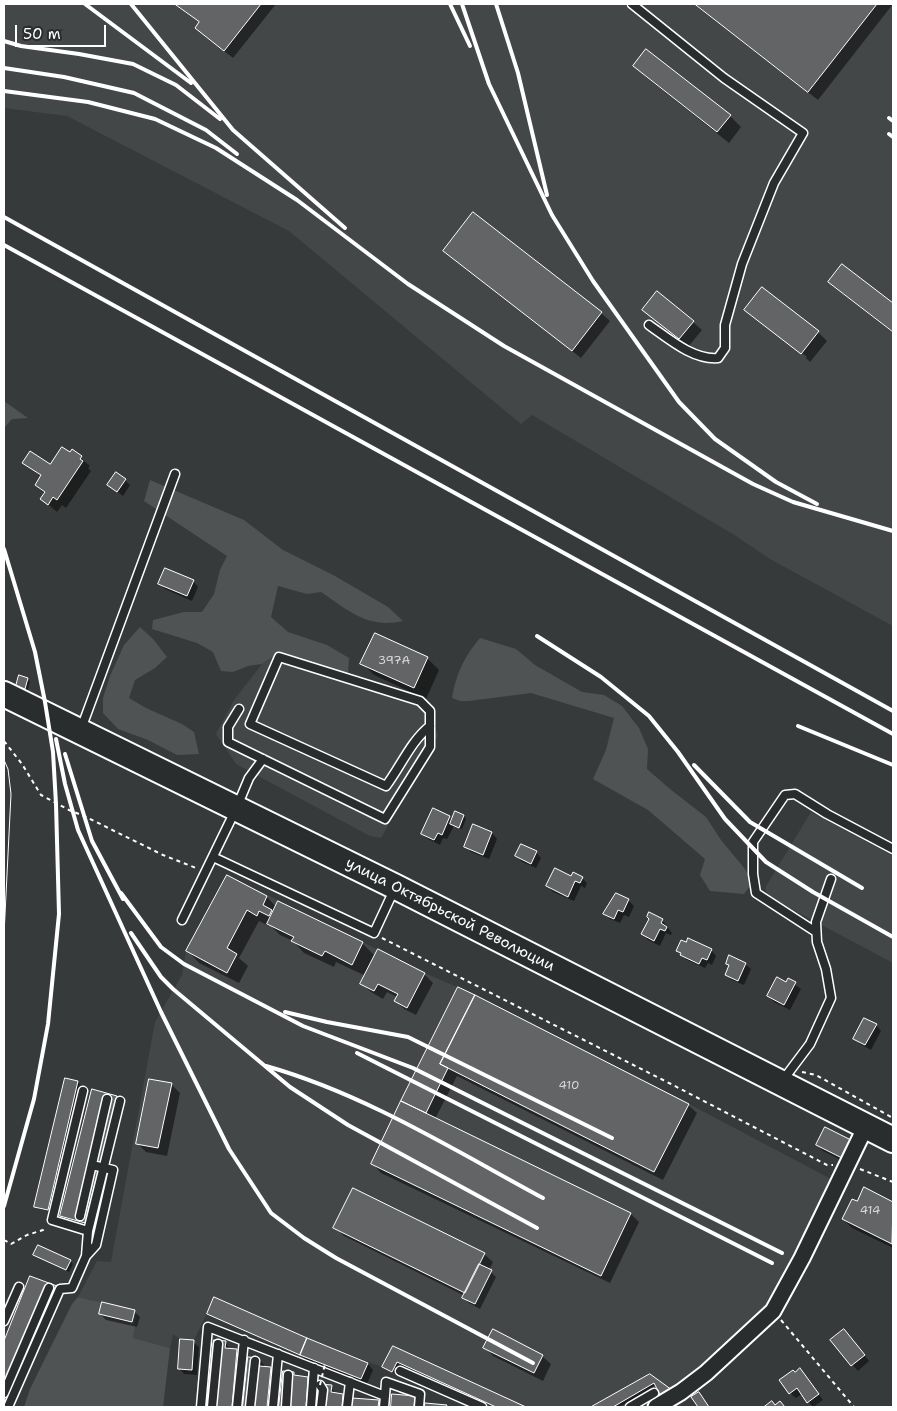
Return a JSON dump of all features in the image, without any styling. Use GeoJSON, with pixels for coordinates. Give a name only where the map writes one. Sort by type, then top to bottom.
{"type":"FeatureCollection","features":[{"type":"Feature","properties":{"kind":"main road","name":"улица Октябрьской Революции"},"geometry":{"type":"LineString","coordinates":[[4,694],[396,887],[893,1140]]}},
{"type":"Feature","properties":{"kind":"street"},"geometry":{"type":"LineString","coordinates":[[655,1400],[681,1392],[706,1373],[773,1311],[802,1258],[866,1126]]}},
{"type":"Feature","properties":{"kind":"lane"},"geometry":{"type":"LineString","coordinates":[[632,4],[724,78],[803,133],[774,183],[742,264],[725,325],[725,348],[718,358],[708,359],[676,344],[649,325]]}},
{"type":"Feature","properties":{"kind":"lane"},"geometry":{"type":"LineString","coordinates":[[80,730],[175,474]]}},
{"type":"Feature","properties":{"kind":"lane"},"geometry":{"type":"LineString","coordinates":[[239,709],[228,727],[228,742],[385,819],[430,747],[430,726],[430,711],[420,702],[279,657],[250,724],[386,786],[397,772],[419,734],[430,726]]}},
{"type":"Feature","properties":{"kind":"lane"},"geometry":{"type":"LineString","coordinates":[[182,920],[249,778],[263,759]]}},
{"type":"Feature","properties":{"kind":"lane"},"geometry":{"type":"LineString","coordinates":[[816,932],[756,893],[753,874],[753,842],[785,795],[795,794],[873,840],[893,849]]}},
{"type":"Feature","properties":{"kind":"lane"},"geometry":{"type":"LineString","coordinates":[[213,857],[374,933],[396,887]]}},
{"type":"Feature","properties":{"kind":"lane"},"geometry":{"type":"LineString","coordinates":[[781,1084],[810,1044],[831,998],[826,969],[817,942],[816,922],[831,879]]}},
{"type":"Feature","properties":{"kind":"lane"},"geometry":{"type":"LineString","coordinates":[[83,1091],[52,1220],[88,1231]]}},
{"type":"Feature","properties":{"kind":"lane"},"geometry":{"type":"LineString","coordinates":[[80,1216],[107,1099]]}},
{"type":"Feature","properties":{"kind":"lane"},"geometry":{"type":"LineString","coordinates":[[86,1256],[88,1231],[120,1101]]}},
{"type":"Feature","properties":{"kind":"lane"},"geometry":{"type":"LineString","coordinates":[[8,1407],[60,1289],[72,1288],[86,1256],[96,1245],[113,1170],[92,1166]]}},
{"type":"Feature","properties":{"kind":"lane"},"geometry":{"type":"LineString","coordinates":[[4,1321],[19,1287]]}},
{"type":"Feature","properties":{"kind":"lane"},"geometry":{"type":"LineString","coordinates":[[4,1393],[49,1288]]}},
{"type":"Feature","properties":{"kind":"lane"},"geometry":{"type":"LineString","coordinates":[[201,1407],[208,1327],[385,1396]]}},
{"type":"Feature","properties":{"kind":"lane"},"geometry":{"type":"LineString","coordinates":[[237,1407],[244,1340]]}},
{"type":"Feature","properties":{"kind":"lane"},"geometry":{"type":"LineString","coordinates":[[212,1407],[218,1344]]}},
{"type":"Feature","properties":{"kind":"lane"},"geometry":{"type":"LineString","coordinates":[[273,1407],[278,1354]]}},
{"type":"Feature","properties":{"kind":"lane"},"geometry":{"type":"LineString","coordinates":[[250,1407],[255,1361]]}},
{"type":"Feature","properties":{"kind":"lane"},"geometry":{"type":"LineString","coordinates":[[311,1407],[314,1368]]}},
{"type":"Feature","properties":{"kind":"lane"},"geometry":{"type":"LineString","coordinates":[[400,1370],[482,1407]]}},
{"type":"Feature","properties":{"kind":"lane"},"geometry":{"type":"LineString","coordinates":[[286,1407],[288,1374]]}},
{"type":"Feature","properties":{"kind":"lane"},"geometry":{"type":"LineString","coordinates":[[347,1407],[350,1382]]}},
{"type":"Feature","properties":{"kind":"lane"},"geometry":{"type":"LineString","coordinates":[[384,1407],[386,1382],[420,1394],[419,1407]]}},
{"type":"Feature","properties":{"kind":"lane"},"geometry":{"type":"LineString","coordinates":[[320,1385],[323,1390],[321,1407]]}},
{"type":"Feature","properties":{"kind":"lane"},"geometry":{"type":"LineString","coordinates":[[630,1407],[655,1400]]}},
{"type":"Feature","properties":{"kind":"path"},"geometry":{"type":"LineString","coordinates":[[4,741],[22,764],[41,795],[163,855],[206,872]]}},
{"type":"Feature","properties":{"kind":"path"},"geometry":{"type":"LineString","coordinates":[[374,933],[827,1165],[848,1165],[893,1182]]}},
{"type":"Feature","properties":{"kind":"path"},"geometry":{"type":"LineString","coordinates":[[4,1240],[11,1244],[27,1235],[43,1230],[52,1220]]}},
{"type":"Feature","properties":{"kind":"path"},"geometry":{"type":"LineString","coordinates":[[773,1311],[854,1407]]}},
{"type":"Feature","properties":{"kind":"path"},"geometry":{"type":"LineString","coordinates":[[320,1385],[325,1364]]}},
{"type":"Feature","properties":{"kind":"shaded area"},"geometry":{"type":"Polygon","coordinates":[[[4,4],[893,4],[893,626],[770,559],[736,536],[532,415],[521,424],[289,231],[67,116],[4,108],[4,4]]]}},
{"type":"Feature","properties":{"kind":"shaded area"},"geometry":{"type":"Polygon","coordinates":[[[4,401],[28,418],[12,419],[4,428],[4,401]]]}},
{"type":"Feature","properties":{"kind":"shaded area"},"geometry":{"type":"Polygon","coordinates":[[[150,480],[244,520],[283,550],[335,576],[388,607],[403,621],[390,623],[368,620],[349,611],[321,592],[307,594],[278,586],[271,617],[288,632],[327,645],[349,658],[348,674],[291,658],[272,657],[262,664],[248,666],[233,672],[221,671],[213,652],[197,643],[152,629],[153,620],[184,612],[202,612],[214,594],[220,570],[227,556],[144,501],[150,480]]]}},
{"type":"Feature","properties":{"kind":"shaded area"},"geometry":{"type":"Polygon","coordinates":[[[140,627],[154,640],[167,657],[155,668],[135,680],[129,698],[182,724],[194,732],[199,754],[177,755],[148,740],[118,729],[103,713],[103,698],[110,676],[124,645],[140,627]]]}},
{"type":"Feature","properties":{"kind":"shaded area"},"geometry":{"type":"Polygon","coordinates":[[[480,638],[516,649],[535,665],[582,692],[604,695],[622,706],[639,728],[648,749],[647,769],[706,817],[721,840],[745,869],[752,883],[744,894],[710,891],[700,875],[705,859],[648,810],[593,779],[606,750],[614,718],[531,693],[469,701],[460,701],[452,698],[462,666],[480,638]]]}},
{"type":"Feature","properties":{"kind":"shaded area"},"geometry":{"type":"Polygon","coordinates":[[[272,657],[291,658],[424,696],[438,736],[381,838],[370,836],[236,764],[216,734],[234,700],[262,664],[272,657]]]}},
{"type":"Feature","properties":{"kind":"shaded area"},"geometry":{"type":"Polygon","coordinates":[[[811,812],[893,856],[893,963],[769,897],[765,888],[811,812]]]}},
{"type":"Feature","properties":{"kind":"shaded area"},"geometry":{"type":"Polygon","coordinates":[[[227,875],[425,973],[475,995],[831,1179],[770,1306],[672,1390],[650,1374],[591,1407],[526,1407],[394,1346],[382,1367],[307,1338],[215,1297],[194,1340],[180,1339],[173,1334],[170,1348],[132,1338],[137,1311],[78,1297],[97,1261],[111,1262],[155,1022],[182,975],[186,951],[227,875]]]}},
{"type":"Feature","properties":{"kind":"shaded area"},"geometry":{"type":"Polygon","coordinates":[[[78,1297],[137,1311],[133,1338],[170,1348],[163,1407],[24,1407],[30,1389],[72,1304],[78,1297]]]}},
{"type":"Feature","properties":{"kind":"building"},"geometry":{"type":"Polygon","coordinates":[[[175,4],[261,4],[224,51],[195,28],[199,22],[175,4]]]}},
{"type":"Feature","properties":{"kind":"building"},"geometry":{"type":"Polygon","coordinates":[[[695,4],[877,4],[808,92],[695,4]]]}},
{"type":"Feature","properties":{"kind":"building"},"geometry":{"type":"Polygon","coordinates":[[[646,49],[731,115],[717,132],[633,66],[646,49]]]}},
{"type":"Feature","properties":{"kind":"building"},"geometry":{"type":"Polygon","coordinates":[[[473,212],[602,312],[572,351],[443,251],[473,212]]]}},
{"type":"Feature","properties":{"kind":"building"},"geometry":{"type":"Polygon","coordinates":[[[842,264],[893,303],[893,332],[828,282],[842,264]]]}},
{"type":"Feature","properties":{"kind":"building"},"geometry":{"type":"Polygon","coordinates":[[[762,287],[819,331],[801,354],[744,310],[762,287]]]}},
{"type":"Feature","properties":{"kind":"building"},"geometry":{"type":"Polygon","coordinates":[[[657,291],[694,321],[679,339],[642,310],[657,291]]]}},
{"type":"Feature","properties":{"kind":"building"},"geometry":{"type":"Polygon","coordinates":[[[62,447],[70,452],[72,449],[82,456],[80,459],[83,461],[57,500],[53,497],[48,505],[40,499],[45,492],[35,485],[41,475],[22,463],[30,451],[50,464],[62,447]]]}},
{"type":"Feature","properties":{"kind":"building"},"geometry":{"type":"Polygon","coordinates":[[[116,472],[126,479],[117,492],[107,485],[116,472]]]}},
{"type":"Feature","properties":{"kind":"building"},"geometry":{"type":"Polygon","coordinates":[[[165,568],[194,580],[187,596],[158,584],[165,568]]]}},
{"type":"Feature","properties":{"kind":"building"},"geometry":{"type":"Polygon","coordinates":[[[375,633],[428,657],[414,688],[360,664],[375,633]]]}},
{"type":"Feature","properties":{"kind":"building"},"geometry":{"type":"Polygon","coordinates":[[[19,675],[28,678],[25,689],[16,686],[19,675]]]}},
{"type":"Feature","properties":{"kind":"building"},"geometry":{"type":"Polygon","coordinates":[[[433,808],[450,816],[442,835],[438,833],[434,840],[421,834],[433,808]]]}},
{"type":"Feature","properties":{"kind":"building"},"geometry":{"type":"Polygon","coordinates":[[[455,811],[464,815],[459,828],[450,824],[455,811]]]}},
{"type":"Feature","properties":{"kind":"building"},"geometry":{"type":"Polygon","coordinates":[[[473,824],[492,832],[483,855],[464,847],[473,824]]]}},
{"type":"Feature","properties":{"kind":"building"},"geometry":{"type":"Polygon","coordinates":[[[521,844],[537,851],[531,864],[515,856],[521,844]]]}},
{"type":"Feature","properties":{"kind":"building"},"geometry":{"type":"Polygon","coordinates":[[[555,868],[571,876],[573,872],[583,877],[580,883],[575,881],[568,897],[546,886],[555,868]]]}},
{"type":"Feature","properties":{"kind":"building"},"geometry":{"type":"Polygon","coordinates":[[[227,875],[267,896],[263,905],[272,910],[269,916],[259,911],[257,916],[247,910],[227,948],[237,954],[227,973],[186,951],[227,875]]]}},
{"type":"Feature","properties":{"kind":"building"},"geometry":{"type":"Polygon","coordinates":[[[616,893],[629,899],[623,912],[618,910],[614,919],[603,914],[616,893]]]}},
{"type":"Feature","properties":{"kind":"building"},"geometry":{"type":"Polygon","coordinates":[[[278,901],[363,942],[352,965],[325,951],[322,956],[291,941],[294,937],[267,924],[278,901]]]}},
{"type":"Feature","properties":{"kind":"building"},"geometry":{"type":"Polygon","coordinates":[[[649,912],[663,919],[661,923],[667,927],[665,931],[660,929],[654,941],[641,934],[649,919],[647,917],[649,912]]]}},
{"type":"Feature","properties":{"kind":"building"},"geometry":{"type":"Polygon","coordinates":[[[688,938],[712,949],[707,960],[702,958],[699,964],[680,955],[681,953],[676,951],[681,940],[686,942],[688,938]]]}},
{"type":"Feature","properties":{"kind":"building"},"geometry":{"type":"Polygon","coordinates":[[[378,949],[425,973],[407,1008],[394,1001],[398,994],[378,984],[374,991],[360,984],[378,949]]]}},
{"type":"Feature","properties":{"kind":"building"},"geometry":{"type":"Polygon","coordinates":[[[729,955],[746,963],[738,981],[725,975],[729,965],[726,964],[729,955]]]}},
{"type":"Feature","properties":{"kind":"building"},"geometry":{"type":"Polygon","coordinates":[[[777,977],[786,982],[788,978],[796,982],[784,1005],[767,996],[777,977]]]}},
{"type":"Feature","properties":{"kind":"building"},"geometry":{"type":"Polygon","coordinates":[[[458,987],[475,995],[440,1064],[448,1068],[426,1113],[401,1101],[458,987]]]}},
{"type":"Feature","properties":{"kind":"building"},"geometry":{"type":"Polygon","coordinates":[[[475,995],[689,1104],[654,1172],[440,1064],[475,995]]]}},
{"type":"Feature","properties":{"kind":"building"},"geometry":{"type":"Polygon","coordinates":[[[864,1018],[877,1024],[865,1045],[853,1039],[864,1018]]]}},
{"type":"Feature","properties":{"kind":"building"},"geometry":{"type":"Polygon","coordinates":[[[65,1078],[78,1081],[48,1210],[34,1207],[65,1078]]]}},
{"type":"Feature","properties":{"kind":"building"},"geometry":{"type":"Polygon","coordinates":[[[149,1079],[172,1083],[158,1148],[136,1144],[149,1079]]]}},
{"type":"Feature","properties":{"kind":"building"},"geometry":{"type":"Polygon","coordinates":[[[92,1089],[117,1096],[85,1223],[60,1216],[92,1089]]]}},
{"type":"Feature","properties":{"kind":"building"},"geometry":{"type":"Polygon","coordinates":[[[401,1101],[631,1213],[601,1276],[371,1164],[401,1101]]]}},
{"type":"Feature","properties":{"kind":"building"},"geometry":{"type":"Polygon","coordinates":[[[825,1127],[851,1140],[842,1158],[816,1145],[825,1127]]]}},
{"type":"Feature","properties":{"kind":"building"},"geometry":{"type":"Polygon","coordinates":[[[864,1187],[893,1202],[892,1244],[842,1219],[852,1199],[857,1201],[864,1187]]]}},
{"type":"Feature","properties":{"kind":"building"},"geometry":{"type":"Polygon","coordinates":[[[353,1188],[485,1253],[465,1293],[333,1228],[353,1188]]]}},
{"type":"Feature","properties":{"kind":"building"},"geometry":{"type":"Polygon","coordinates":[[[38,1245],[71,1260],[66,1270],[33,1255],[38,1245]]]}},
{"type":"Feature","properties":{"kind":"building"},"geometry":{"type":"Polygon","coordinates":[[[479,1264],[492,1270],[475,1304],[462,1298],[479,1264]]]}},
{"type":"Feature","properties":{"kind":"building"},"geometry":{"type":"Polygon","coordinates":[[[30,1276],[57,1286],[4,1407],[4,1341],[30,1276]]]}},
{"type":"Feature","properties":{"kind":"building"},"geometry":{"type":"Polygon","coordinates":[[[214,1297],[307,1338],[300,1355],[207,1314],[214,1297]]]}},
{"type":"Feature","properties":{"kind":"building"},"geometry":{"type":"Polygon","coordinates":[[[102,1302],[135,1310],[132,1322],[99,1314],[102,1302]]]}},
{"type":"Feature","properties":{"kind":"building"},"geometry":{"type":"Polygon","coordinates":[[[493,1329],[543,1355],[534,1373],[483,1348],[493,1329]]]}},
{"type":"Feature","properties":{"kind":"building"},"geometry":{"type":"Polygon","coordinates":[[[844,1329],[865,1355],[851,1366],[830,1340],[844,1329]]]}},
{"type":"Feature","properties":{"kind":"building"},"geometry":{"type":"Polygon","coordinates":[[[307,1338],[368,1363],[361,1379],[300,1355],[307,1338]]]}},
{"type":"Feature","properties":{"kind":"building"},"geometry":{"type":"Polygon","coordinates":[[[180,1339],[194,1340],[192,1370],[178,1369],[180,1339]]]}},
{"type":"Feature","properties":{"kind":"building"},"geometry":{"type":"Polygon","coordinates":[[[214,1340],[226,1341],[225,1348],[237,1349],[232,1407],[207,1407],[214,1340]]]}},
{"type":"Feature","properties":{"kind":"building"},"geometry":{"type":"Polygon","coordinates":[[[393,1346],[526,1407],[496,1407],[397,1362],[392,1372],[382,1367],[393,1346]]]}},
{"type":"Feature","properties":{"kind":"building"},"geometry":{"type":"Polygon","coordinates":[[[248,1357],[259,1358],[259,1366],[271,1367],[267,1407],[243,1407],[248,1357]]]}},
{"type":"Feature","properties":{"kind":"building"},"geometry":{"type":"Polygon","coordinates":[[[800,1368],[819,1394],[807,1403],[797,1388],[789,1394],[779,1380],[793,1370],[795,1372],[800,1368]]]}},
{"type":"Feature","properties":{"kind":"building"},"geometry":{"type":"Polygon","coordinates":[[[283,1371],[294,1372],[294,1375],[308,1377],[306,1407],[279,1407],[283,1371]]]}},
{"type":"Feature","properties":{"kind":"building"},"geometry":{"type":"Polygon","coordinates":[[[650,1374],[672,1390],[660,1395],[654,1383],[613,1407],[591,1407],[650,1374]]]}},
{"type":"Feature","properties":{"kind":"building"},"geometry":{"type":"Polygon","coordinates":[[[319,1384],[332,1385],[331,1392],[343,1394],[342,1407],[316,1407],[319,1384]]]}},
{"type":"Feature","properties":{"kind":"building"},"geometry":{"type":"Polygon","coordinates":[[[699,1392],[709,1407],[698,1407],[691,1397],[699,1392]]]}},
{"type":"Feature","properties":{"kind":"building"},"geometry":{"type":"Polygon","coordinates":[[[392,1394],[415,1396],[414,1407],[391,1407],[392,1394]]]}},
{"type":"Feature","properties":{"kind":"building"},"geometry":{"type":"Polygon","coordinates":[[[352,1398],[379,1400],[378,1407],[351,1407],[352,1398]]]}},
{"type":"Feature","properties":{"kind":"building"},"geometry":{"type":"Polygon","coordinates":[[[772,1401],[775,1405],[780,1401],[785,1407],[764,1407],[772,1401]]]}},
{"type":"Feature","properties":{"kind":"building"},"geometry":{"type":"Polygon","coordinates":[[[425,1403],[447,1405],[446,1407],[425,1407],[425,1403]]]}},
{"type":"Feature","properties":{"kind":"tram line"},"geometry":{"type":"LineString","coordinates":[[4,760],[8,769],[11,794],[4,935]]}},
{"type":"Feature","properties":{"kind":"railway"},"geometry":{"type":"LineString","coordinates":[[85,4],[191,83]]}},
{"type":"Feature","properties":{"kind":"railway"},"geometry":{"type":"LineString","coordinates":[[131,4],[233,130],[345,228]]}},
{"type":"Feature","properties":{"kind":"railway"},"geometry":{"type":"LineString","coordinates":[[450,4],[470,46]]}},
{"type":"Feature","properties":{"kind":"railway"},"geometry":{"type":"LineString","coordinates":[[462,4],[489,84],[552,215],[593,281],[679,402],[715,439],[776,482],[817,504]]}},
{"type":"Feature","properties":{"kind":"railway"},"geometry":{"type":"LineString","coordinates":[[496,4],[518,73],[547,195]]}},
{"type":"Feature","properties":{"kind":"railway"},"geometry":{"type":"LineString","coordinates":[[4,41],[21,46],[133,64],[176,85],[220,119]]}},
{"type":"Feature","properties":{"kind":"railway"},"geometry":{"type":"LineString","coordinates":[[4,68],[64,77],[134,93],[206,130],[237,154]]}},
{"type":"Feature","properties":{"kind":"railway"},"geometry":{"type":"LineString","coordinates":[[4,91],[88,102],[155,119],[216,148],[297,200],[408,284],[504,346],[753,484],[793,502],[893,531]]}},
{"type":"Feature","properties":{"kind":"railway"},"geometry":{"type":"LineString","coordinates":[[889,118],[893,121]]}},
{"type":"Feature","properties":{"kind":"railway"},"geometry":{"type":"LineString","coordinates":[[889,134],[893,137]]}},
{"type":"Feature","properties":{"kind":"railway"},"geometry":{"type":"LineString","coordinates":[[4,217],[893,711]]}},
{"type":"Feature","properties":{"kind":"railway"},"geometry":{"type":"LineString","coordinates":[[4,245],[893,734]]}},
{"type":"Feature","properties":{"kind":"railway"},"geometry":{"type":"LineString","coordinates":[[4,549],[35,652],[53,752],[59,914],[48,1024],[34,1099],[4,1206]]}},
{"type":"Feature","properties":{"kind":"railway"},"geometry":{"type":"LineString","coordinates":[[537,636],[601,677],[649,716],[678,752],[725,819],[766,862],[813,892],[893,937]]}},
{"type":"Feature","properties":{"kind":"railway"},"geometry":{"type":"LineString","coordinates":[[798,726],[893,765]]}},
{"type":"Feature","properties":{"kind":"railway"},"geometry":{"type":"LineString","coordinates":[[56,739],[65,784],[78,830],[161,1012],[229,1149],[271,1213],[304,1238],[336,1258],[533,1363]]}},
{"type":"Feature","properties":{"kind":"railway"},"geometry":{"type":"LineString","coordinates":[[65,754],[92,841],[123,899]]}},
{"type":"Feature","properties":{"kind":"railway"},"geometry":{"type":"LineString","coordinates":[[694,765],[750,822],[862,888]]}},
{"type":"Feature","properties":{"kind":"railway"},"geometry":{"type":"LineString","coordinates":[[121,893],[161,947],[184,964],[303,1026],[413,1068],[782,1253]]}},
{"type":"Feature","properties":{"kind":"railway"},"geometry":{"type":"LineString","coordinates":[[131,933],[161,977],[173,989],[290,1087],[348,1125],[537,1228]]}},
{"type":"Feature","properties":{"kind":"railway"},"geometry":{"type":"LineString","coordinates":[[285,1012],[408,1037],[612,1138]]}},
{"type":"Feature","properties":{"kind":"railway"},"geometry":{"type":"LineString","coordinates":[[357,1053],[772,1263]]}},
{"type":"Feature","properties":{"kind":"railway"},"geometry":{"type":"LineString","coordinates":[[266,1066],[303,1078],[374,1107],[543,1198]]}}]}
